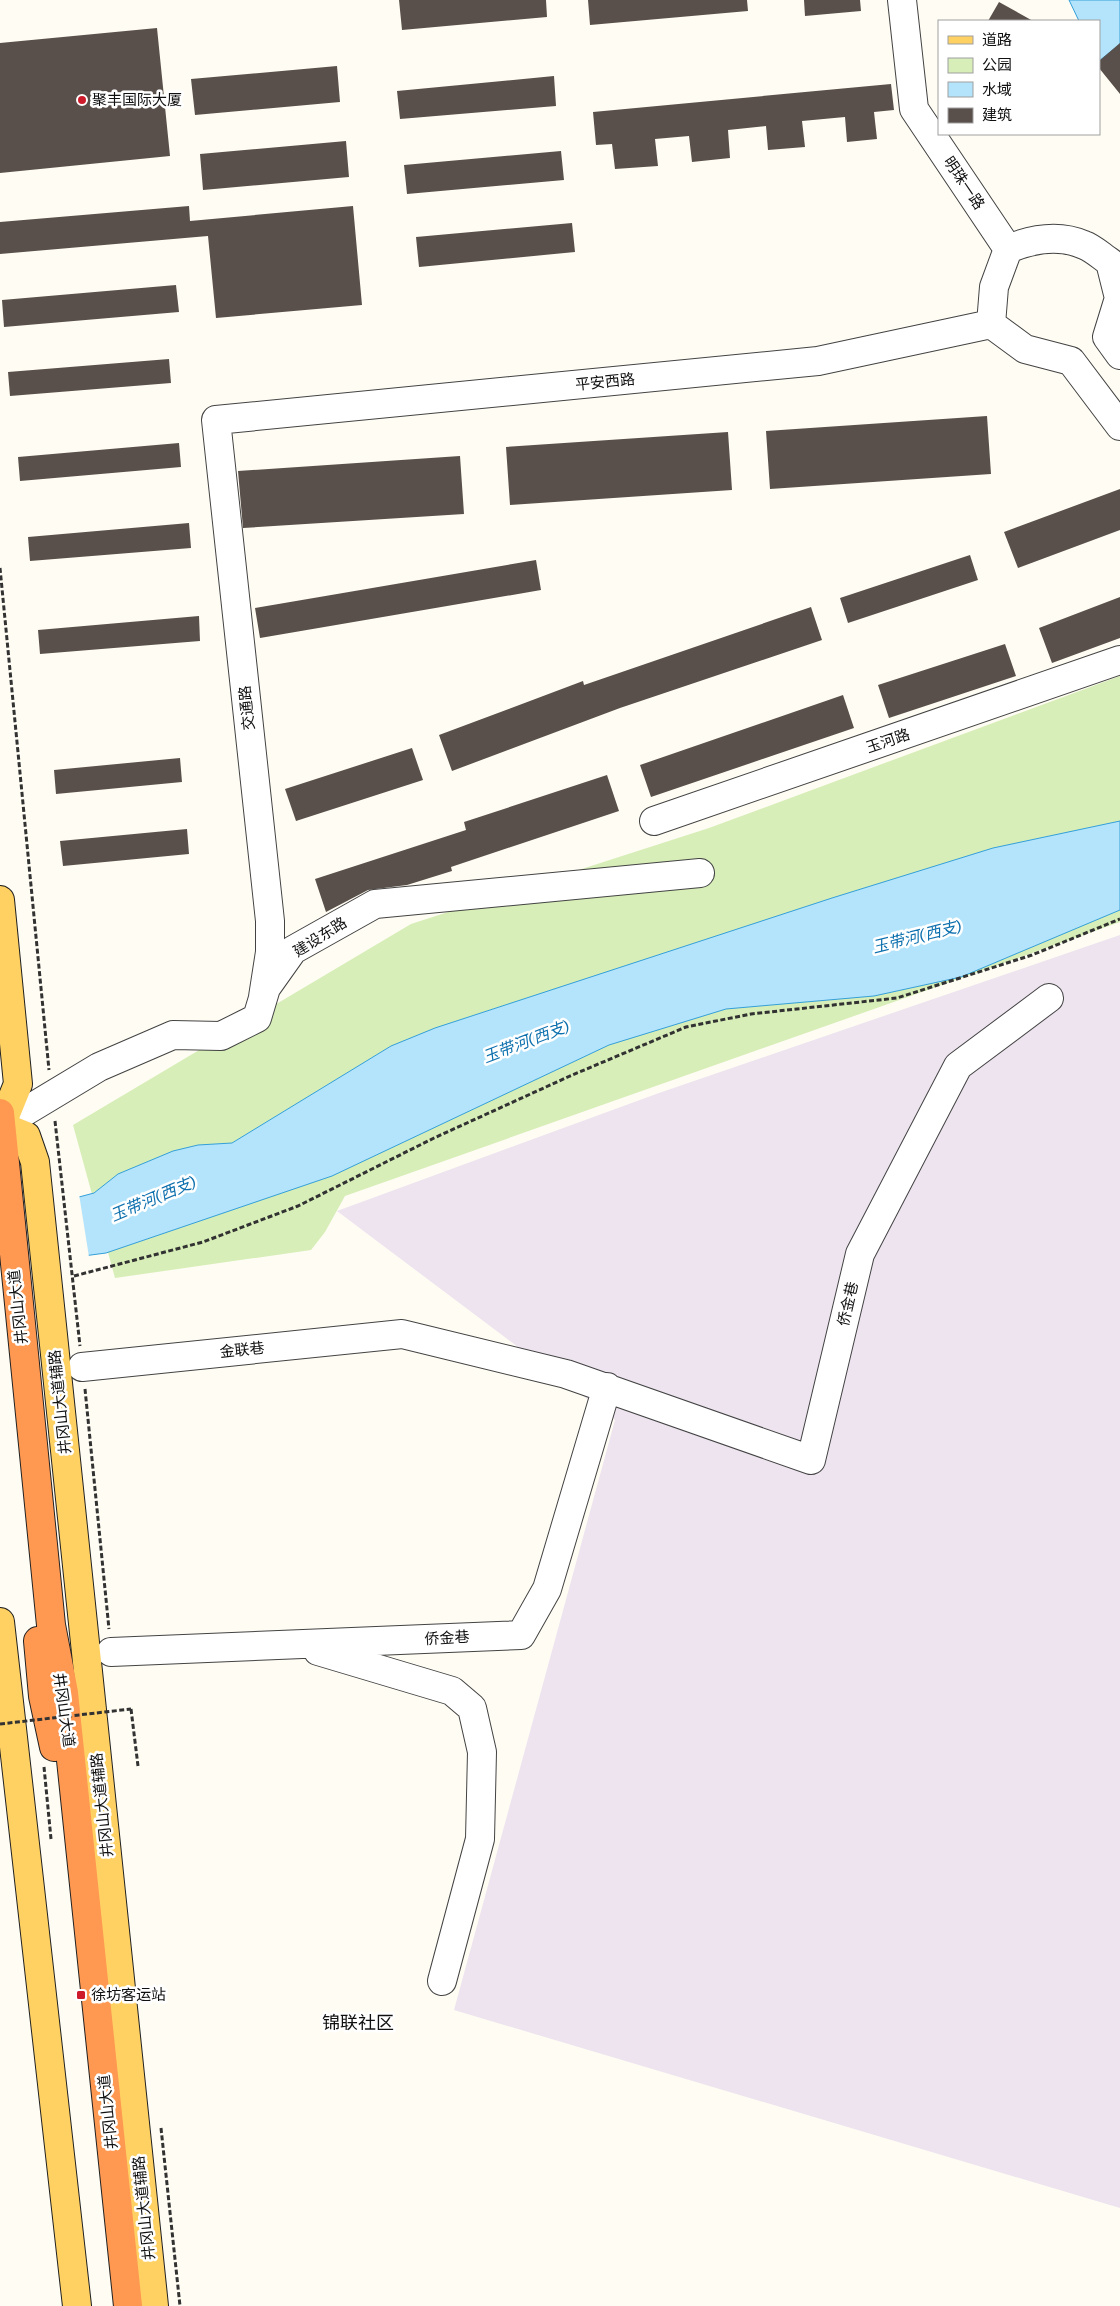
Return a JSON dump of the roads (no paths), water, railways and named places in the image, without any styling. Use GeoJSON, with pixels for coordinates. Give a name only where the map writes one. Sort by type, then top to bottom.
{"type":"FeatureCollection","features":[{"type":"Feature","properties":{"kind":"highway","name":"井冈山大道"},"geometry":{"type":"LineString","coordinates":[[0,1122],[7,1194],[8,1291],[43,1696],[57,1762],[112,2306]]}},
{"type":"Feature","properties":{"kind":"highway","name":"井冈山大道"},"geometry":{"type":"LineString","coordinates":[[8,1291],[51,1625],[65,1703],[128,2306]]}},
{"type":"Feature","properties":{"kind":"main road"},"geometry":{"type":"LineString","coordinates":[[0,900],[18,1084],[0,1122]]}},
{"type":"Feature","properties":{"kind":"main road","name":"井冈山大道辅路"},"geometry":{"type":"LineString","coordinates":[[0,1122],[26,1136],[35,1162],[154,2306]]}},
{"type":"Feature","properties":{"kind":"main road"},"geometry":{"type":"LineString","coordinates":[[0,1622],[7,1750],[77,2306]]}},
{"type":"Feature","properties":{"kind":"street","name":"明珠一路"},"geometry":{"type":"LineString","coordinates":[[902,0],[914,109],[1008,249]]}},
{"type":"Feature","properties":{"kind":"street"},"geometry":{"type":"LineString","coordinates":[[1120,355],[1107,338],[1119,298],[1118,282],[1110,262],[1085,245],[1060,238],[1030,240],[1008,249],[994,286],[990,324],[1025,350],[1072,360],[1120,426]]}},
{"type":"Feature","properties":{"kind":"street","name":"平安西路"},"geometry":{"type":"LineString","coordinates":[[216,420],[818,360],[990,324]]}},
{"type":"Feature","properties":{"kind":"street","name":"交通路"},"geometry":{"type":"LineString","coordinates":[[216,420],[270,921],[270,952],[263,997]]}},
{"type":"Feature","properties":{"kind":"street","name":"玉河路"},"geometry":{"type":"LineString","coordinates":[[654,820],[1120,660]]}},
{"type":"Feature","properties":{"kind":"street","name":"建设东路"},"geometry":{"type":"LineString","coordinates":[[0,1122],[52,1095],[99,1067],[173,1035],[221,1036],[257,1018],[266,988],[293,950],[375,904],[700,873]]}},
{"type":"Feature","properties":{"kind":"street","name":"侨金巷"},"geometry":{"type":"LineString","coordinates":[[402,1334],[566,1374],[811,1460],[860,1254],[958,1066],[1049,998]]}},
{"type":"Feature","properties":{"kind":"street","name":"金联巷"},"geometry":{"type":"LineString","coordinates":[[82,1367],[402,1334]]}},
{"type":"Feature","properties":{"kind":"street","name":"侨金巷"},"geometry":{"type":"LineString","coordinates":[[112,1652],[521,1634],[547,1589],[606,1388]]}},
{"type":"Feature","properties":{"kind":"street"},"geometry":{"type":"LineString","coordinates":[[297,1644],[452,1691],[472,1708],[482,1752],[480,1839],[442,1981]]}},
{"type":"Feature","properties":{"kind":"water"},"geometry":{"type":"Polygon","coordinates":[[[1069,0],[1120,0],[1120,44],[1100,60],[1100,20],[1079,20],[1069,0]]]}},
{"type":"Feature","properties":{"kind":"water","name":"玉带河(西支)"},"geometry":{"type":"Polygon","coordinates":[[[1120,821],[1120,910],[961,977],[874,996],[726,1009],[609,1045],[332,1176],[106,1253],[0,1267],[0,1218],[94,1193],[118,1174],[173,1151],[198,1145],[232,1143],[391,1046],[435,1028],[832,898],[993,848],[1120,821]]]}},
{"type":"Feature","properties":{"kind":"place","name":"聚丰国际大厦"},"geometry":{"type":"Point","coordinates":[82,100]}},
{"type":"Feature","properties":{"kind":"place","name":"徐坊客运站"},"geometry":{"type":"Point","coordinates":[81,1995]}},
{"type":"Feature","properties":{"kind":"district","name":"锦联社区"},"geometry":{"type":"Point","coordinates":[358,2023]}}]}
